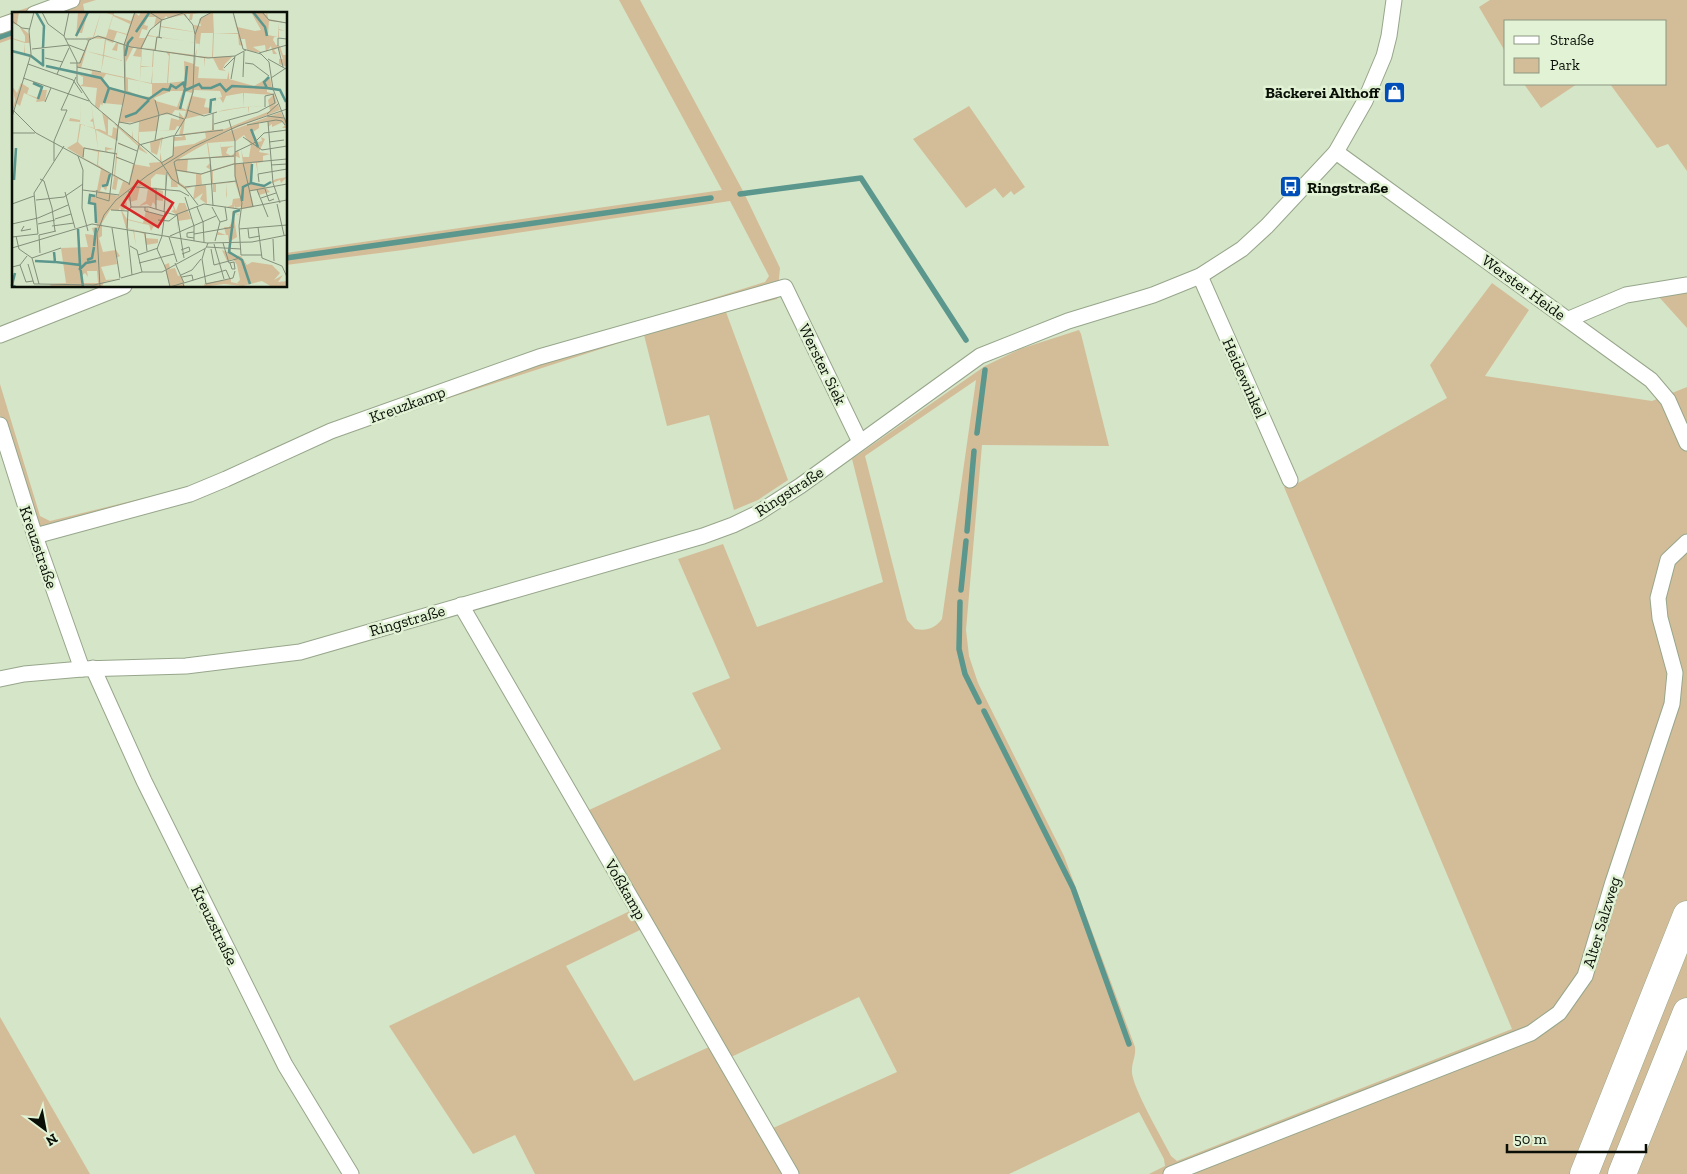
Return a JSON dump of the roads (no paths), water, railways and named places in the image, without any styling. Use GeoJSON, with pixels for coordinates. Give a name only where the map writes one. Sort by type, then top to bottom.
{"type":"FeatureCollection","features":[{"type":"Feature","properties":{"kind":"highway"},"geometry":{"type":"LineString","coordinates":[[1584,1174],[1687,915]]}},
{"type":"Feature","properties":{"kind":"highway"},"geometry":{"type":"LineString","coordinates":[[1622,1174],[1687,1012]]}},
{"type":"Feature","properties":{"kind":"street"},"geometry":{"type":"LineString","coordinates":[[39,12],[72,0]]}},
{"type":"Feature","properties":{"kind":"street","name":"Ringstraße"},"geometry":{"type":"LineString","coordinates":[[0,679],[24,674],[87,669],[186,666],[300,652],[693,538],[733,525],[758,513],[800,486],[980,356],[1068,321],[1153,295],[1200,276],[1242,249],[1267,226],[1336,152],[1365,101],[1384,56],[1394,0]]}},
{"type":"Feature","properties":{"kind":"street"},"geometry":{"type":"LineString","coordinates":[[0,26],[12,22]]}},
{"type":"Feature","properties":{"kind":"street","name":"Werster Heide"},"geometry":{"type":"LineString","coordinates":[[1336,152],[1651,380],[1668,400],[1687,443]]}},
{"type":"Feature","properties":{"kind":"street","name":"Heidewinkel"},"geometry":{"type":"LineString","coordinates":[[1200,276],[1290,480]]}},
{"type":"Feature","properties":{"kind":"street"},"geometry":{"type":"LineString","coordinates":[[1569,319],[1626,295],[1687,286]]}},
{"type":"Feature","properties":{"kind":"street","name":"Werster Siek"},"geometry":{"type":"LineString","coordinates":[[785,287],[860,442]]}},
{"type":"Feature","properties":{"kind":"street","name":"Kreuzkamp"},"geometry":{"type":"LineString","coordinates":[[34,536],[190,494],[331,431],[539,357],[785,287]]}},
{"type":"Feature","properties":{"kind":"street"},"geometry":{"type":"LineString","coordinates":[[0,335],[119,288]]}},
{"type":"Feature","properties":{"kind":"street","name":"Kreuzstraße"},"geometry":{"type":"LineString","coordinates":[[0,425],[34,536],[87,669],[285,1065],[351,1174]]}},
{"type":"Feature","properties":{"kind":"street","name":"Alter Salzweg"},"geometry":{"type":"LineString","coordinates":[[1171,1174],[1531,1033],[1559,1013],[1585,976],[1613,882],[1672,704],[1676,673],[1660,618],[1658,598],[1668,560],[1687,542]]}},
{"type":"Feature","properties":{"kind":"street","name":"Voßkamp"},"geometry":{"type":"LineString","coordinates":[[461,605],[791,1174]]}},
{"type":"Feature","properties":{"kind":"waterway"},"geometry":{"type":"LineString","coordinates":[[0,37],[12,33]]}},
{"type":"Feature","properties":{"kind":"waterway"},"geometry":{"type":"LineString","coordinates":[[740,194],[861,178],[966,340]]}},
{"type":"Feature","properties":{"kind":"waterway"},"geometry":{"type":"LineString","coordinates":[[288,258],[711,198]]}},
{"type":"Feature","properties":{"kind":"waterway","name":"Werster Siek"},"geometry":{"type":"LineString","coordinates":[[977,433],[985,370]]}},
{"type":"Feature","properties":{"kind":"waterway"},"geometry":{"type":"LineString","coordinates":[[967,531],[974,451]]}},
{"type":"Feature","properties":{"kind":"waterway"},"geometry":{"type":"LineString","coordinates":[[961,590],[966,541]]}},
{"type":"Feature","properties":{"kind":"waterway"},"geometry":{"type":"LineString","coordinates":[[960,602],[959,649],[965,674],[979,702]]}},
{"type":"Feature","properties":{"kind":"waterway"},"geometry":{"type":"LineString","coordinates":[[984,711],[1073,888],[1129,1044]]}},
{"type":"Feature","properties":{"kind":"place","name":"Bäckerei Althoff"},"geometry":{"type":"Point","coordinates":[1395,92]}},
{"type":"Feature","properties":{"kind":"place","name":"Ringstraße"},"geometry":{"type":"Point","coordinates":[1291,187]}}]}
